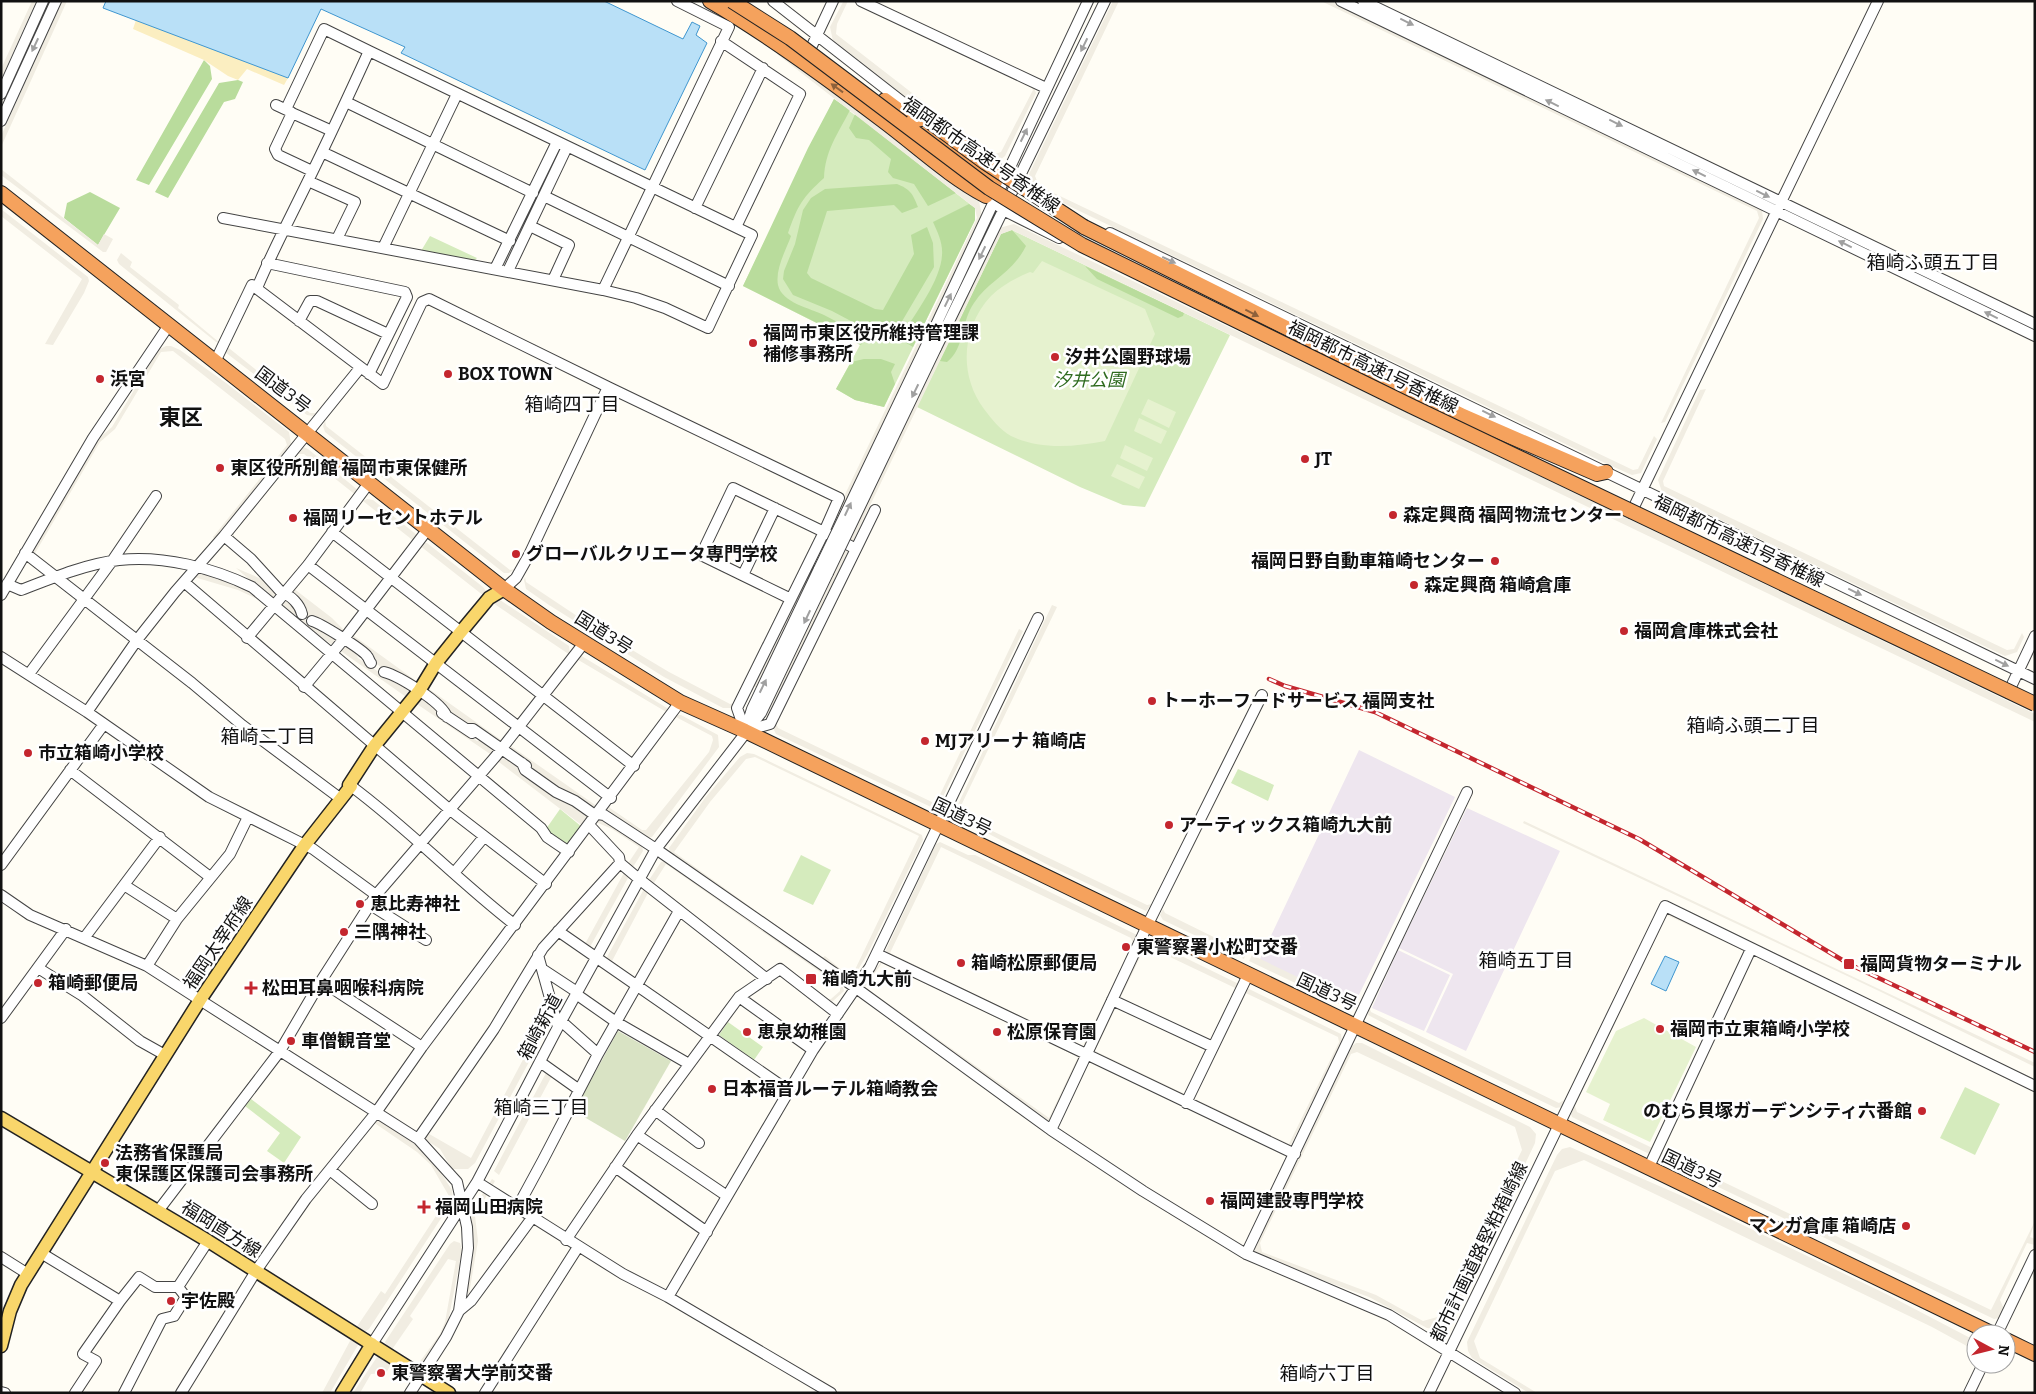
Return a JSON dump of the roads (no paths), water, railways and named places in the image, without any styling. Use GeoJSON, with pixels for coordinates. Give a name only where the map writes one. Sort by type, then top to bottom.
{"type":"FeatureCollection","features":[{"type":"Feature","properties":{"kind":"highway"},"geometry":{"type":"LineString","coordinates":[[710,1],[783,47],[883,120],[963,184],[990,199]]}},
{"type":"Feature","properties":{"kind":"highway","name":"福岡都市高速1号香椎線"},"geometry":{"type":"LineString","coordinates":[[731,1],[790,38],[989,188],[1082,245],[1419,410],[2035,705]]}},
{"type":"Feature","properties":{"kind":"highway","name":"福岡都市高速1号香椎線"},"geometry":{"type":"LineString","coordinates":[[747,6],[811,44],[912,121],[1035,209],[1128,265],[2035,699]]}},
{"type":"Feature","properties":{"kind":"highway"},"geometry":{"type":"LineString","coordinates":[[912,121],[925,118],[986,163],[1084,227],[1463,416],[1597,474],[1606,472]]}},
{"type":"Feature","properties":{"kind":"highway","name":"国道3号"},"geometry":{"type":"LineString","coordinates":[[1,193],[504,589],[551,622],[680,702],[745,731],[937,826],[1355,1025],[1648,1169],[1974,1324]]}},
{"type":"Feature","properties":{"kind":"highway"},"geometry":{"type":"LineString","coordinates":[[2016,1345],[2035,1354]]}},
{"type":"Feature","properties":{"kind":"main road","name":"福岡太宰府線"},"geometry":{"type":"LineString","coordinates":[[1,1344],[10,1311],[28,1274],[200,1000],[304,846],[351,786],[349,785],[375,745],[419,691],[436,663],[460,632],[489,598],[504,589]]}},
{"type":"Feature","properties":{"kind":"main road","name":"福岡直方線"},"geometry":{"type":"LineString","coordinates":[[1,1118],[256,1271],[449,1393]]}},
{"type":"Feature","properties":{"kind":"main road"},"geometry":{"type":"LineString","coordinates":[[342,1393],[372,1344]]}},
{"type":"Feature","properties":{"kind":"street"},"geometry":{"type":"LineString","coordinates":[[1,94],[43,1]]}},
{"type":"Feature","properties":{"kind":"street"},"geometry":{"type":"LineString","coordinates":[[1,121],[56,1]]}},
{"type":"Feature","properties":{"kind":"street"},"geometry":{"type":"LineString","coordinates":[[603,290],[728,27],[677,1]]}},
{"type":"Feature","properties":{"kind":"street"},"geometry":{"type":"LineString","coordinates":[[731,1],[747,6]]}},
{"type":"Feature","properties":{"kind":"street"},"geometry":{"type":"LineString","coordinates":[[740,1],[810,50],[960,164],[990,199],[1003,210],[1125,271],[2035,705]]}},
{"type":"Feature","properties":{"kind":"street"},"geometry":{"type":"LineString","coordinates":[[773,1],[971,157],[1015,186],[2035,679]]}},
{"type":"Feature","properties":{"kind":"street"},"geometry":{"type":"LineString","coordinates":[[810,50],[833,1]]}},
{"type":"Feature","properties":{"kind":"street"},"geometry":{"type":"LineString","coordinates":[[861,1],[1046,88]]}},
{"type":"Feature","properties":{"kind":"street"},"geometry":{"type":"LineString","coordinates":[[931,346],[990,199],[1004,180],[1088,1]]}},
{"type":"Feature","properties":{"kind":"street"},"geometry":{"type":"LineString","coordinates":[[931,346],[1003,210],[1105,1]]}},
{"type":"Feature","properties":{"kind":"street"},"geometry":{"type":"LineString","coordinates":[[1341,1],[1779,207],[2035,324]]}},
{"type":"Feature","properties":{"kind":"street"},"geometry":{"type":"LineString","coordinates":[[1363,1],[2035,336]]}},
{"type":"Feature","properties":{"kind":"street"},"geometry":{"type":"LineString","coordinates":[[1631,513],[1878,1]]}},
{"type":"Feature","properties":{"kind":"street"},"geometry":{"type":"LineString","coordinates":[[222,218],[603,290],[636,298],[665,308],[708,328],[752,235],[324,29],[275,149],[278,156],[312,171]]}},
{"type":"Feature","properties":{"kind":"street"},"geometry":{"type":"LineString","coordinates":[[721,41],[800,94],[736,228]]}},
{"type":"Feature","properties":{"kind":"street"},"geometry":{"type":"LineString","coordinates":[[257,288],[369,51]]}},
{"type":"Feature","properties":{"kind":"street"},"geometry":{"type":"LineString","coordinates":[[695,208],[763,68]]}},
{"type":"Feature","properties":{"kind":"street"},"geometry":{"type":"LineString","coordinates":[[384,248],[457,94]]}},
{"type":"Feature","properties":{"kind":"street"},"geometry":{"type":"LineString","coordinates":[[346,102],[533,193]]}},
{"type":"Feature","properties":{"kind":"street"},"geometry":{"type":"LineString","coordinates":[[276,105],[332,131]]}},
{"type":"Feature","properties":{"kind":"street"},"geometry":{"type":"LineString","coordinates":[[495,269],[557,142]]}},
{"type":"Feature","properties":{"kind":"street"},"geometry":{"type":"LineString","coordinates":[[508,271],[567,147]]}},
{"type":"Feature","properties":{"kind":"street"},"geometry":{"type":"LineString","coordinates":[[322,152],[510,241]]}},
{"type":"Feature","properties":{"kind":"street"},"geometry":{"type":"LineString","coordinates":[[308,181],[354,202],[337,239]]}},
{"type":"Feature","properties":{"kind":"street"},"geometry":{"type":"LineString","coordinates":[[544,196],[729,286]]}},
{"type":"Feature","properties":{"kind":"street"},"geometry":{"type":"LineString","coordinates":[[530,226],[569,245],[553,280]]}},
{"type":"Feature","properties":{"kind":"street"},"geometry":{"type":"LineString","coordinates":[[268,263],[405,292],[407,297],[369,374]]}},
{"type":"Feature","properties":{"kind":"street"},"geometry":{"type":"LineString","coordinates":[[215,362],[252,285],[383,384],[422,302],[429,300],[839,498],[737,708],[745,731],[770,724],[875,510]]}},
{"type":"Feature","properties":{"kind":"street"},"geometry":{"type":"LineString","coordinates":[[299,321],[310,301],[317,300],[388,334]]}},
{"type":"Feature","properties":{"kind":"street"},"geometry":{"type":"LineString","coordinates":[[1,595],[94,438],[169,325]]}},
{"type":"Feature","properties":{"kind":"street","name":"箱崎新道"},"geometry":{"type":"LineString","coordinates":[[372,1344],[477,1182],[576,993],[656,849],[745,731],[761,713],[824,571],[931,346]]}},
{"type":"Feature","properties":{"kind":"street"},"geometry":{"type":"LineString","coordinates":[[87,712],[137,640],[360,368]]}},
{"type":"Feature","properties":{"kind":"street"},"geometry":{"type":"LineString","coordinates":[[504,589],[516,578],[529,554],[608,387]]}},
{"type":"Feature","properties":{"kind":"street"},"geometry":{"type":"LineString","coordinates":[[248,638],[308,565],[369,482]]}},
{"type":"Feature","properties":{"kind":"street"},"geometry":{"type":"LineString","coordinates":[[791,599],[701,554],[733,488],[856,549]]}},
{"type":"Feature","properties":{"kind":"street"},"geometry":{"type":"LineString","coordinates":[[29,674],[112,561],[156,496]]}},
{"type":"Feature","properties":{"kind":"street"},"geometry":{"type":"LineString","coordinates":[[743,575],[775,508]]}},
{"type":"Feature","properties":{"kind":"street"},"geometry":{"type":"LineString","coordinates":[[304,687],[344,640],[428,529]]}},
{"type":"Feature","properties":{"kind":"street"},"geometry":{"type":"LineString","coordinates":[[332,532],[634,766]]}},
{"type":"Feature","properties":{"kind":"street"},"geometry":{"type":"LineString","coordinates":[[224,536],[250,559],[282,593],[286,593],[312,621],[320,624],[367,656],[371,663],[384,672],[392,674],[419,691],[434,702],[437,709],[448,717],[480,738],[486,738],[501,748],[533,771],[535,778],[592,813],[598,813],[656,849],[856,988],[1051,1130],[1143,1191],[1246,1254],[1374,1307],[1515,1393]]}},
{"type":"Feature","properties":{"kind":"street"},"geometry":{"type":"LineString","coordinates":[[26,552],[242,725],[341,799]]}},
{"type":"Feature","properties":{"kind":"street"},"geometry":{"type":"LineString","coordinates":[[8,584],[21,590],[56,577],[112,561],[151,561],[198,567],[228,575],[252,587],[276,605],[541,828],[547,837],[569,852]]}},
{"type":"Feature","properties":{"kind":"street"},"geometry":{"type":"LineString","coordinates":[[308,565],[611,798]]}},
{"type":"Feature","properties":{"kind":"street"},"geometry":{"type":"LineString","coordinates":[[184,582],[304,687],[449,809],[546,884]]}},
{"type":"Feature","properties":{"kind":"street"},"geometry":{"type":"LineString","coordinates":[[668,1298],[789,1091],[877,954],[1038,618]]}},
{"type":"Feature","properties":{"kind":"street"},"geometry":{"type":"LineString","coordinates":[[2008,693],[2035,636]]}},
{"type":"Feature","properties":{"kind":"street"},"geometry":{"type":"LineString","coordinates":[[158,1211],[280,1051],[321,981],[376,895],[519,727],[584,643]]}},
{"type":"Feature","properties":{"kind":"street"},"geometry":{"type":"LineString","coordinates":[[1,656],[87,712],[209,797],[313,849],[376,895]]}},
{"type":"Feature","properties":{"kind":"street"},"geometry":{"type":"LineString","coordinates":[[1051,1130],[1147,926],[1262,695]]}},
{"type":"Feature","properties":{"kind":"street"},"geometry":{"type":"LineString","coordinates":[[181,1393],[256,1271],[306,1199],[375,1114],[422,1047],[611,798],[680,702]]}},
{"type":"Feature","properties":{"kind":"street"},"geometry":{"type":"LineString","coordinates":[[1,865],[104,724]]}},
{"type":"Feature","properties":{"kind":"street"},"geometry":{"type":"LineString","coordinates":[[70,770],[210,877]]}},
{"type":"Feature","properties":{"kind":"street"},"geometry":{"type":"LineString","coordinates":[[351,786],[386,812],[454,874],[515,925]]}},
{"type":"Feature","properties":{"kind":"street"},"geometry":{"type":"LineString","coordinates":[[1246,1254],[1467,792]]}},
{"type":"Feature","properties":{"kind":"street"},"geometry":{"type":"LineString","coordinates":[[146,966],[177,919],[230,854],[248,817]]}},
{"type":"Feature","properties":{"kind":"street"},"geometry":{"type":"LineString","coordinates":[[590,826],[619,857],[620,863],[767,979]]}},
{"type":"Feature","properties":{"kind":"street"},"geometry":{"type":"LineString","coordinates":[[85,937],[160,837]]}},
{"type":"Feature","properties":{"kind":"street"},"geometry":{"type":"LineString","coordinates":[[454,874],[484,837]]}},
{"type":"Feature","properties":{"kind":"street"},"geometry":{"type":"LineString","coordinates":[[418,1139],[494,1029],[538,955],[620,863]]}},
{"type":"Feature","properties":{"kind":"street"},"geometry":{"type":"LineString","coordinates":[[124,885],[177,919]]}},
{"type":"Feature","properties":{"kind":"street"},"geometry":{"type":"LineString","coordinates":[[1,894],[30,915],[85,937],[146,966],[375,1114],[418,1139],[457,1182],[467,1227],[468,1248],[459,1311]]}},
{"type":"Feature","properties":{"kind":"street"},"geometry":{"type":"LineString","coordinates":[[370,904],[426,940]]}},
{"type":"Feature","properties":{"kind":"street","name":"都市計画道路堅粕箱崎線"},"geometry":{"type":"LineString","coordinates":[[1429,1393],[1665,906],[1751,949]]}},
{"type":"Feature","properties":{"kind":"street"},"geometry":{"type":"LineString","coordinates":[[517,1208],[544,1160],[578,1089],[679,911]]}},
{"type":"Feature","properties":{"kind":"street"},"geometry":{"type":"LineString","coordinates":[[1,1018],[66,929]]}},
{"type":"Feature","properties":{"kind":"street"},"geometry":{"type":"LineString","coordinates":[[558,931],[789,1091]]}},
{"type":"Feature","properties":{"kind":"street"},"geometry":{"type":"LineString","coordinates":[[1648,1169],[1751,949],[2035,1086]]}},
{"type":"Feature","properties":{"kind":"street"},"geometry":{"type":"LineString","coordinates":[[877,954],[1294,1154]]}},
{"type":"Feature","properties":{"kind":"street"},"geometry":{"type":"LineString","coordinates":[[538,955],[560,1024],[598,1054]]}},
{"type":"Feature","properties":{"kind":"street"},"geometry":{"type":"LineString","coordinates":[[38,968],[83,996],[140,1041],[165,1055]]}},
{"type":"Feature","properties":{"kind":"street"},"geometry":{"type":"LineString","coordinates":[[542,969],[616,1022],[689,1064]]}},
{"type":"Feature","properties":{"kind":"street"},"geometry":{"type":"LineString","coordinates":[[566,1240],[637,1135],[739,996],[780,969],[838,1014]]}},
{"type":"Feature","properties":{"kind":"street"},"geometry":{"type":"LineString","coordinates":[[1186,1102],[1248,975]]}},
{"type":"Feature","properties":{"kind":"street"},"geometry":{"type":"LineString","coordinates":[[321,981],[422,1047]]}},
{"type":"Feature","properties":{"kind":"street"},"geometry":{"type":"LineString","coordinates":[[739,996],[814,1050]]}},
{"type":"Feature","properties":{"kind":"street"},"geometry":{"type":"LineString","coordinates":[[1112,1000],[1213,1046]]}},
{"type":"Feature","properties":{"kind":"street"},"geometry":{"type":"LineString","coordinates":[[540,1062],[578,1089]]}},
{"type":"Feature","properties":{"kind":"street"},"geometry":{"type":"LineString","coordinates":[[655,1110],[699,1143]]}},
{"type":"Feature","properties":{"kind":"street"},"geometry":{"type":"LineString","coordinates":[[637,1135],[728,1196]]}},
{"type":"Feature","properties":{"kind":"street"},"geometry":{"type":"LineString","coordinates":[[615,1167],[707,1232]]}},
{"type":"Feature","properties":{"kind":"street"},"geometry":{"type":"LineString","coordinates":[[330,1170],[372,1204]]}},
{"type":"Feature","properties":{"kind":"street"},"geometry":{"type":"LineString","coordinates":[[477,1182],[566,1240],[642,1286],[668,1298],[831,1393]]}},
{"type":"Feature","properties":{"kind":"street"},"geometry":{"type":"LineString","coordinates":[[410,1393],[422,1376],[459,1311],[471,1301],[532,1218]]}},
{"type":"Feature","properties":{"kind":"street"},"geometry":{"type":"LineString","coordinates":[[178,1287],[208,1242]]}},
{"type":"Feature","properties":{"kind":"street"},"geometry":{"type":"LineString","coordinates":[[485,1393],[578,1247]]}},
{"type":"Feature","properties":{"kind":"street"},"geometry":{"type":"LineString","coordinates":[[41,1253],[120,1301]]}},
{"type":"Feature","properties":{"kind":"street"},"geometry":{"type":"LineString","coordinates":[[2000,1324],[2035,1255]]}},
{"type":"Feature","properties":{"kind":"street"},"geometry":{"type":"LineString","coordinates":[[1,1257],[28,1274]]}},
{"type":"Feature","properties":{"kind":"street"},"geometry":{"type":"LineString","coordinates":[[75,1393],[96,1361],[83,1354],[139,1277],[155,1287],[178,1287]]}},
{"type":"Feature","properties":{"kind":"street"},"geometry":{"type":"LineString","coordinates":[[124,1393],[162,1319],[174,1316],[186,1297],[178,1287]]}},
{"type":"Feature","properties":{"kind":"street"},"geometry":{"type":"LineString","coordinates":[[1969,1393],[1978,1374]]}},
{"type":"Feature","properties":{"kind":"street"},"geometry":{"type":"LineString","coordinates":[[1,1392],[5,1393]]}},
{"type":"Feature","properties":{"kind":"water"},"geometry":{"type":"Polygon","coordinates":[[[106,1],[604,1],[683,39],[692,22],[700,26],[696,35],[707,43],[645,170],[401,53],[405,47],[321,9],[288,78],[103,8],[106,1]]]}},
{"type":"Feature","properties":{"kind":"water"},"geometry":{"type":"Polygon","coordinates":[[[1665,956],[1679,962],[1666,991],[1651,984],[1665,956]]]}},
{"type":"Feature","properties":{"kind":"railway"},"geometry":{"type":"LineString","coordinates":[[1269,679],[1285,686],[1375,712],[1639,839],[1849,964],[2035,1052]]}},
{"type":"Feature","properties":{"kind":"place","name":"福岡市東区役所維持管理課 補修事務所"},"geometry":{"type":"Point","coordinates":[753,343]}},
{"type":"Feature","properties":{"kind":"place","name":"汐井公園野球場"},"geometry":{"type":"Point","coordinates":[1055,357]}},
{"type":"Feature","properties":{"kind":"place","name":"BOX TOWN"},"geometry":{"type":"Point","coordinates":[448,374]}},
{"type":"Feature","properties":{"kind":"place","name":"浜宮"},"geometry":{"type":"Point","coordinates":[100,379]}},
{"type":"Feature","properties":{"kind":"place","name":"JT"},"geometry":{"type":"Point","coordinates":[1305,459]}},
{"type":"Feature","properties":{"kind":"place","name":"東区役所別館 福岡市東保健所"},"geometry":{"type":"Point","coordinates":[220,468]}},
{"type":"Feature","properties":{"kind":"place","name":"森定興商 福岡物流センター"},"geometry":{"type":"Point","coordinates":[1393,515]}},
{"type":"Feature","properties":{"kind":"place","name":"福岡リーセントホテル"},"geometry":{"type":"Point","coordinates":[293,518]}},
{"type":"Feature","properties":{"kind":"place","name":"グローバルクリエータ専門学校"},"geometry":{"type":"Point","coordinates":[516,554]}},
{"type":"Feature","properties":{"kind":"place","name":"福岡日野自動車箱崎センター"},"geometry":{"type":"Point","coordinates":[1495,561]}},
{"type":"Feature","properties":{"kind":"place","name":"森定興商 箱崎倉庫"},"geometry":{"type":"Point","coordinates":[1414,585]}},
{"type":"Feature","properties":{"kind":"place","name":"福岡倉庫株式会社"},"geometry":{"type":"Point","coordinates":[1624,631]}},
{"type":"Feature","properties":{"kind":"place","name":"トーホーフードサービス 福岡支社"},"geometry":{"type":"Point","coordinates":[1152,701]}},
{"type":"Feature","properties":{"kind":"place","name":"MJアリーナ 箱崎店"},"geometry":{"type":"Point","coordinates":[925,741]}},
{"type":"Feature","properties":{"kind":"place","name":"市立箱崎小学校"},"geometry":{"type":"Point","coordinates":[28,753]}},
{"type":"Feature","properties":{"kind":"place","name":"アーティックス箱崎九大前"},"geometry":{"type":"Point","coordinates":[1169,825]}},
{"type":"Feature","properties":{"kind":"place","name":"恵比寿神社"},"geometry":{"type":"Point","coordinates":[360,904]}},
{"type":"Feature","properties":{"kind":"place","name":"三隅神社"},"geometry":{"type":"Point","coordinates":[344,932]}},
{"type":"Feature","properties":{"kind":"place","name":"東警察署小松町交番"},"geometry":{"type":"Point","coordinates":[1126,947]}},
{"type":"Feature","properties":{"kind":"place","name":"箱崎松原郵便局"},"geometry":{"type":"Point","coordinates":[961,963]}},
{"type":"Feature","properties":{"kind":"place","name":"福岡貨物ターミナル"},"geometry":{"type":"Point","coordinates":[1849,964]}},
{"type":"Feature","properties":{"kind":"place","name":"箱崎九大前"},"geometry":{"type":"Point","coordinates":[811,979]}},
{"type":"Feature","properties":{"kind":"place","name":"箱崎郵便局"},"geometry":{"type":"Point","coordinates":[38,983]}},
{"type":"Feature","properties":{"kind":"place","name":"松田耳鼻咽喉科病院"},"geometry":{"type":"Point","coordinates":[251,988]}},
{"type":"Feature","properties":{"kind":"place","name":"福岡市立東箱崎小学校"},"geometry":{"type":"Point","coordinates":[1660,1029]}},
{"type":"Feature","properties":{"kind":"place","name":"恵泉幼稚園"},"geometry":{"type":"Point","coordinates":[747,1032]}},
{"type":"Feature","properties":{"kind":"place","name":"松原保育園"},"geometry":{"type":"Point","coordinates":[997,1032]}},
{"type":"Feature","properties":{"kind":"place","name":"車僧観音堂"},"geometry":{"type":"Point","coordinates":[291,1041]}},
{"type":"Feature","properties":{"kind":"place","name":"日本福音ルーテル箱崎教会"},"geometry":{"type":"Point","coordinates":[712,1089]}},
{"type":"Feature","properties":{"kind":"place","name":"のむら貝塚ガーデンシティ六番館"},"geometry":{"type":"Point","coordinates":[1922,1111]}},
{"type":"Feature","properties":{"kind":"place","name":"法務省保護局 東保護区保護司会事務所"},"geometry":{"type":"Point","coordinates":[105,1163]}},
{"type":"Feature","properties":{"kind":"place","name":"福岡建設専門学校"},"geometry":{"type":"Point","coordinates":[1210,1201]}},
{"type":"Feature","properties":{"kind":"place","name":"福岡山田病院"},"geometry":{"type":"Point","coordinates":[424,1207]}},
{"type":"Feature","properties":{"kind":"place","name":"マンガ倉庫 箱崎店"},"geometry":{"type":"Point","coordinates":[1906,1226]}},
{"type":"Feature","properties":{"kind":"place","name":"宇佐殿"},"geometry":{"type":"Point","coordinates":[171,1301]}},
{"type":"Feature","properties":{"kind":"place","name":"東警察署大学前交番"},"geometry":{"type":"Point","coordinates":[381,1373]}},
{"type":"Feature","properties":{"kind":"district","name":"箱崎ふ頭五丁目"},"geometry":{"type":"Point","coordinates":[1933,262]}},
{"type":"Feature","properties":{"kind":"district","name":"箱崎四丁目"},"geometry":{"type":"Point","coordinates":[572,404]}},
{"type":"Feature","properties":{"kind":"district","name":"東区"},"geometry":{"type":"Point","coordinates":[181,417]}},
{"type":"Feature","properties":{"kind":"district","name":"箱崎ふ頭二丁目"},"geometry":{"type":"Point","coordinates":[1753,725]}},
{"type":"Feature","properties":{"kind":"district","name":"箱崎二丁目"},"geometry":{"type":"Point","coordinates":[268,736]}},
{"type":"Feature","properties":{"kind":"district","name":"箱崎五丁目"},"geometry":{"type":"Point","coordinates":[1526,960]}},
{"type":"Feature","properties":{"kind":"district","name":"箱崎三丁目"},"geometry":{"type":"Point","coordinates":[541,1107]}},
{"type":"Feature","properties":{"kind":"district","name":"箱崎六丁目"},"geometry":{"type":"Point","coordinates":[1327,1373]}},
{"type":"Feature","properties":{"kind":"park label","name":"汐井公園"},"geometry":{"type":"Point","coordinates":[1089,380]}}]}
